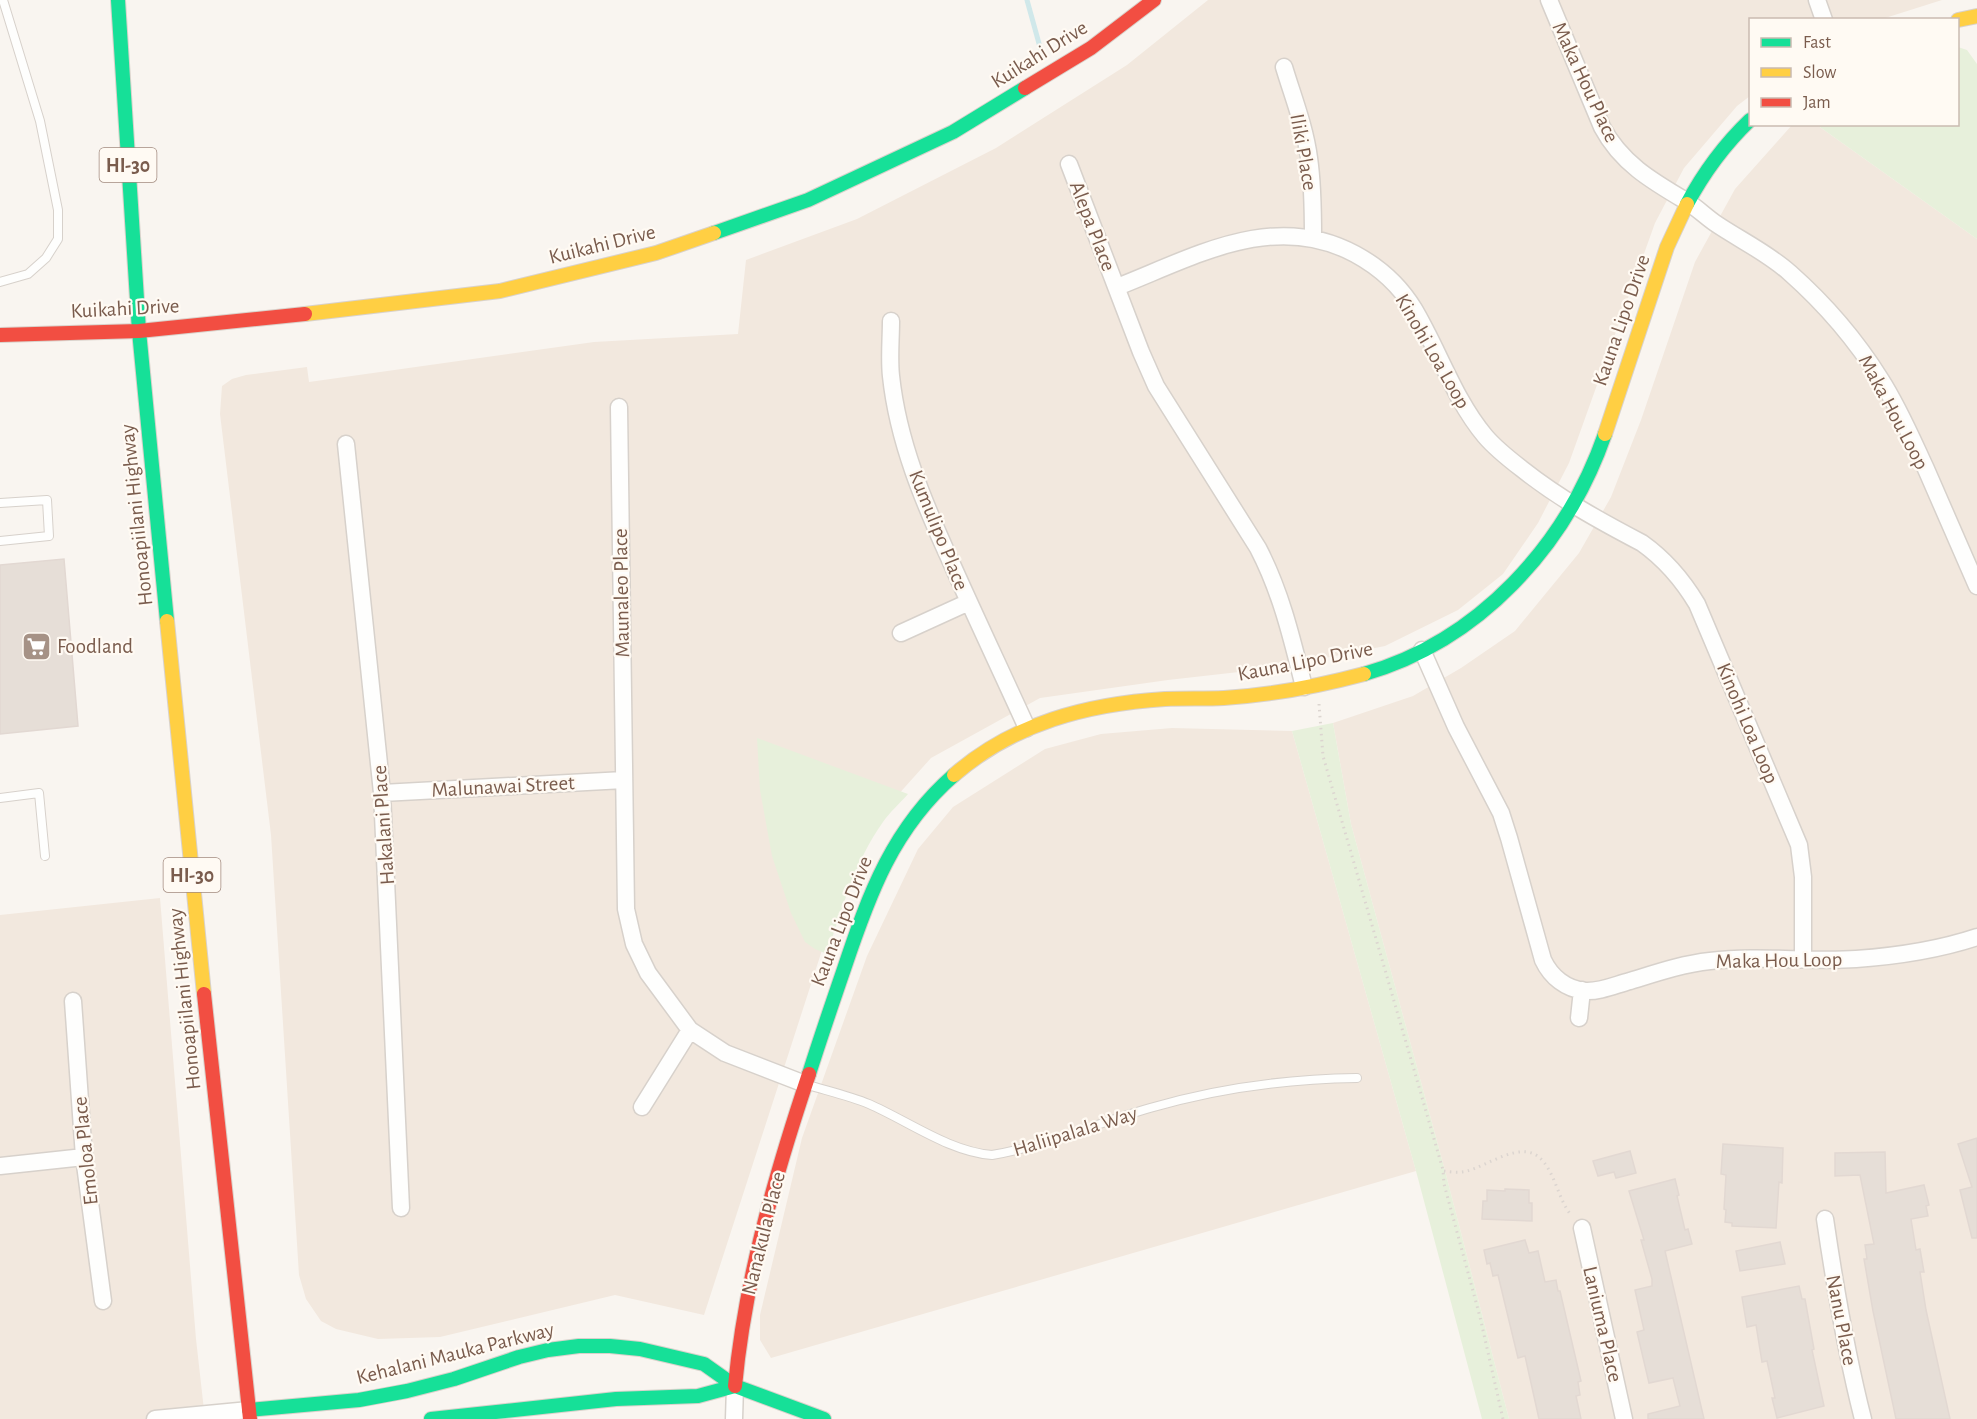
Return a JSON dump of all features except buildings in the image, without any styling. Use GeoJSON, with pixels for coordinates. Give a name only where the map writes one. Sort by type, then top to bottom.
{"type":"FeatureCollection","features":[{"type":"Feature","properties":{"kind":"street","name":"Honoapiilani Highway"},"geometry":{"type":"LineString","coordinates":[[118,0],[139,331],[211,1068],[250,1414]]}},
{"type":"Feature","properties":{"kind":"street","name":"Kuikahi Drive"},"geometry":{"type":"LineString","coordinates":[[0,335],[139,331],[340,311],[500,291],[656,253],[808,200],[953,132],[1090,48],[1154,0]]}},
{"type":"Feature","properties":{"kind":"street","name":"Maka Hou Place"},"geometry":{"type":"LineString","coordinates":[[1549,0],[1609,139],[1634,168],[1687,202]]}},
{"type":"Feature","properties":{"kind":"street"},"geometry":{"type":"LineString","coordinates":[[1816,0],[1823,18]]}},
{"type":"Feature","properties":{"kind":"street"},"geometry":{"type":"LineString","coordinates":[[1959,20],[1977,16]]}},
{"type":"Feature","properties":{"kind":"street","name":"Iliki Place"},"geometry":{"type":"LineString","coordinates":[[1284,67],[1309,156],[1313,197],[1313,238]]}},
{"type":"Feature","properties":{"kind":"street","name":"Kauna Lipo Drive"},"geometry":{"type":"LineString","coordinates":[[804,1084],[871,893],[885,862],[923,805],[974,759],[1002,740],[1027,728],[1065,714],[1099,706],[1157,700],[1222,698],[1310,686],[1358,675],[1406,659],[1444,639],[1482,613],[1516,582],[1547,547],[1593,467],[1667,248],[1687,202],[1722,151],[1749,121]]}},
{"type":"Feature","properties":{"kind":"street","name":"Alepa Place"},"geometry":{"type":"LineString","coordinates":[[1069,164],[1117,287]]}},
{"type":"Feature","properties":{"kind":"street","name":"Maka Hou Loop"},"geometry":{"type":"LineString","coordinates":[[1687,202],[1714,223],[1789,272],[1824,304],[1855,341],[1882,381],[1905,423],[1977,585]]}},
{"type":"Feature","properties":{"kind":"street","name":"Kinohi Loa Loop"},"geometry":{"type":"LineString","coordinates":[[1117,287],[1241,240],[1277,235],[1313,238],[1339,246],[1363,258],[1391,281],[1414,309],[1462,404],[1486,438],[1552,493],[1656,553],[1679,576],[1697,604],[1799,845],[1803,877],[1803,959]]}},
{"type":"Feature","properties":{"kind":"street"},"geometry":{"type":"LineString","coordinates":[[1117,287],[1156,386],[1269,568],[1310,686]]}},
{"type":"Feature","properties":{"kind":"street","name":"Kumulipo Place"},"geometry":{"type":"LineString","coordinates":[[891,321],[891,374],[901,428],[927,507],[1027,728]]}},
{"type":"Feature","properties":{"kind":"street","name":"Maunaleo Place"},"geometry":{"type":"LineString","coordinates":[[619,407],[626,909],[634,944],[648,973],[690,1030]]}},
{"type":"Feature","properties":{"kind":"street","name":"Hakalani Place"},"geometry":{"type":"LineString","coordinates":[[346,444],[382,793],[401,1208]]}},
{"type":"Feature","properties":{"kind":"street"},"geometry":{"type":"LineString","coordinates":[[901,633],[969,602]]}},
{"type":"Feature","properties":{"kind":"street"},"geometry":{"type":"LineString","coordinates":[[1422,651],[1456,727],[1501,813],[1543,960],[1548,970],[1561,982],[1582,990],[1579,1018]]}},
{"type":"Feature","properties":{"kind":"street","name":"Malunawai Street"},"geometry":{"type":"LineString","coordinates":[[382,793],[624,780]]}},
{"type":"Feature","properties":{"kind":"street","name":"Maka Hou Loop"},"geometry":{"type":"LineString","coordinates":[[1582,990],[1598,990],[1707,961],[1855,959],[1908,953],[1977,937]]}},
{"type":"Feature","properties":{"kind":"street","name":"Emoloa Place"},"geometry":{"type":"LineString","coordinates":[[73,1001],[84,1157],[103,1301]]}},
{"type":"Feature","properties":{"kind":"street"},"geometry":{"type":"LineString","coordinates":[[642,1107],[690,1030],[726,1053],[804,1084]]}},
{"type":"Feature","properties":{"kind":"street","name":"Nanakula Place"},"geometry":{"type":"LineString","coordinates":[[735,1386],[743,1317],[754,1263],[804,1084]]}},
{"type":"Feature","properties":{"kind":"street"},"geometry":{"type":"LineString","coordinates":[[0,1166],[84,1157]]}},
{"type":"Feature","properties":{"kind":"street","name":"Nanu Place"},"geometry":{"type":"LineString","coordinates":[[1825,1219],[1835,1292],[1863,1419]]}},
{"type":"Feature","properties":{"kind":"street","name":"Laniuma Place"},"geometry":{"type":"LineString","coordinates":[[1582,1228],[1624,1419]]}},
{"type":"Feature","properties":{"kind":"street","name":"Kehalani Mauka Parkway"},"geometry":{"type":"LineString","coordinates":[[250,1414],[359,1400],[407,1391],[454,1379],[519,1357],[579,1346],[620,1347],[670,1355],[704,1364],[735,1386],[824,1419]]}},
{"type":"Feature","properties":{"kind":"street"},"geometry":{"type":"LineString","coordinates":[[431,1419],[616,1399],[698,1396],[735,1386],[734,1419]]}},
{"type":"Feature","properties":{"kind":"street"},"geometry":{"type":"LineString","coordinates":[[155,1419],[250,1414]]}},
{"type":"Feature","properties":{"kind":"lane"},"geometry":{"type":"LineString","coordinates":[[0,282],[27,274],[46,258],[58,239],[58,210],[40,121],[3,0]]}},
{"type":"Feature","properties":{"kind":"lane"},"geometry":{"type":"LineString","coordinates":[[0,503],[47,500],[49,536],[0,541]]}},
{"type":"Feature","properties":{"kind":"lane"},"geometry":{"type":"LineString","coordinates":[[0,798],[39,793],[45,856]]}},
{"type":"Feature","properties":{"kind":"lane","name":"Haliipalala Way"},"geometry":{"type":"LineString","coordinates":[[804,1084],[869,1104],[961,1148],[979,1154],[992,1155],[1150,1107],[1201,1094],[1304,1079],[1357,1078]]}},
{"type":"Feature","properties":{"kind":"path"},"geometry":{"type":"LineString","coordinates":[[1310,686],[1323,756],[1443,1170],[1444,1184],[1480,1317],[1503,1419]]}},
{"type":"Feature","properties":{"kind":"path"},"geometry":{"type":"LineString","coordinates":[[1443,1170],[1467,1171],[1512,1154],[1531,1152],[1546,1166],[1563,1205],[1582,1228]]}},
{"type":"Feature","properties":{"kind":"shaded area"},"geometry":{"type":"Polygon","coordinates":[[[1208,0],[1942,0],[1885,18],[1749,18],[1749,97],[1737,106],[1684,168],[1655,223],[1569,463],[1538,523],[1503,574],[1458,610],[1385,646],[1275,668],[1040,698],[931,758],[879,816],[846,876],[704,1315],[615,1295],[440,1337],[378,1339],[336,1329],[321,1321],[306,1299],[299,1275],[271,835],[220,414],[222,386],[232,379],[246,375],[307,367],[309,382],[594,342],[738,334],[746,260],[857,219],[996,148],[1127,65],[1208,0]]]}},
{"type":"Feature","properties":{"kind":"shaded area"},"geometry":{"type":"Polygon","coordinates":[[[1791,126],[1818,126],[1977,239],[1977,1419],[1509,1419],[1444,1167],[1351,824],[1333,723],[1413,696],[1461,668],[1515,631],[1579,553],[1611,497],[1641,420],[1695,262],[1735,189],[1791,126]]]}},
{"type":"Feature","properties":{"kind":"shaded area"},"geometry":{"type":"Polygon","coordinates":[[[1172,728],[1292,731],[1416,1171],[771,1358],[760,1340],[760,1315],[802,1138],[867,956],[918,849],[953,807],[1045,749],[1101,734],[1172,728]]]}},
{"type":"Feature","properties":{"kind":"shaded area"},"geometry":{"type":"Polygon","coordinates":[[[160,898],[196,1339],[205,1419],[0,1419],[0,915],[160,898]]]}},
{"type":"Feature","properties":{"kind":"green space"},"geometry":{"type":"Polygon","coordinates":[[[1959,47],[1967,50],[1977,64],[1977,239],[1818,126],[1959,126],[1959,47]]]}},
{"type":"Feature","properties":{"kind":"green space"},"geometry":{"type":"Polygon","coordinates":[[[1333,723],[1351,824],[1444,1167],[1509,1419],[1482,1419],[1416,1171],[1292,731],[1333,723]]]}},
{"type":"Feature","properties":{"kind":"green space"},"geometry":{"type":"Polygon","coordinates":[[[757,738],[908,794],[873,837],[850,886],[827,954],[805,942],[791,913],[772,856],[760,790],[757,738]]]}},
{"type":"Feature","properties":{"kind":"waterway"},"geometry":{"type":"LineString","coordinates":[[1027,0],[1043,58]]}},
{"type":"Feature","properties":{"kind":"traffic: fast"},"geometry":{"type":"LineString","coordinates":[[118,0],[139,331],[167,621]]}},
{"type":"Feature","properties":{"kind":"traffic: fast"},"geometry":{"type":"LineString","coordinates":[[714,233],[808,200],[953,132],[1025,88]]}},
{"type":"Feature","properties":{"kind":"traffic: fast"},"geometry":{"type":"LineString","coordinates":[[1687,204],[1715,159],[1749,121]]}},
{"type":"Feature","properties":{"kind":"traffic: fast"},"geometry":{"type":"LineString","coordinates":[[1364,674],[1406,659],[1445,638],[1481,613],[1513,584],[1542,550],[1567,514],[1588,475],[1605,434]]}},
{"type":"Feature","properties":{"kind":"traffic: fast"},"geometry":{"type":"LineString","coordinates":[[809,1074],[853,941],[885,864],[915,817],[954,775]]}},
{"type":"Feature","properties":{"kind":"traffic: fast"},"geometry":{"type":"LineString","coordinates":[[249,1410],[359,1400],[454,1379],[519,1357],[548,1350],[579,1346],[610,1346],[640,1349],[704,1364],[735,1386],[824,1419]]}},
{"type":"Feature","properties":{"kind":"traffic: fast"},"geometry":{"type":"LineString","coordinates":[[431,1419],[616,1399],[698,1396],[735,1386]]}},
{"type":"Feature","properties":{"kind":"traffic: slow"},"geometry":{"type":"LineString","coordinates":[[1959,20],[1977,16]]}},
{"type":"Feature","properties":{"kind":"traffic: slow"},"geometry":{"type":"LineString","coordinates":[[1605,434],[1667,247],[1687,204]]}},
{"type":"Feature","properties":{"kind":"traffic: slow"},"geometry":{"type":"LineString","coordinates":[[305,314],[500,291],[656,253],[714,233]]}},
{"type":"Feature","properties":{"kind":"traffic: slow"},"geometry":{"type":"LineString","coordinates":[[167,621],[204,994]]}},
{"type":"Feature","properties":{"kind":"traffic: slow"},"geometry":{"type":"LineString","coordinates":[[954,775],[1001,742],[1053,719],[1080,712],[1165,699],[1259,695],[1364,674]]}},
{"type":"Feature","properties":{"kind":"traffic: jam"},"geometry":{"type":"LineString","coordinates":[[1025,88],[1091,48],[1154,0]]}},
{"type":"Feature","properties":{"kind":"traffic: jam"},"geometry":{"type":"LineString","coordinates":[[0,335],[139,331],[305,314]]}},
{"type":"Feature","properties":{"kind":"traffic: jam"},"geometry":{"type":"LineString","coordinates":[[204,994],[250,1419]]}},
{"type":"Feature","properties":{"kind":"traffic: jam"},"geometry":{"type":"LineString","coordinates":[[735,1386],[746,1306],[763,1228],[784,1151],[809,1074]]}},
{"type":"Feature","properties":{"kind":"place","name":"Foodland"},"geometry":{"type":"Point","coordinates":[36,646]}}]}
